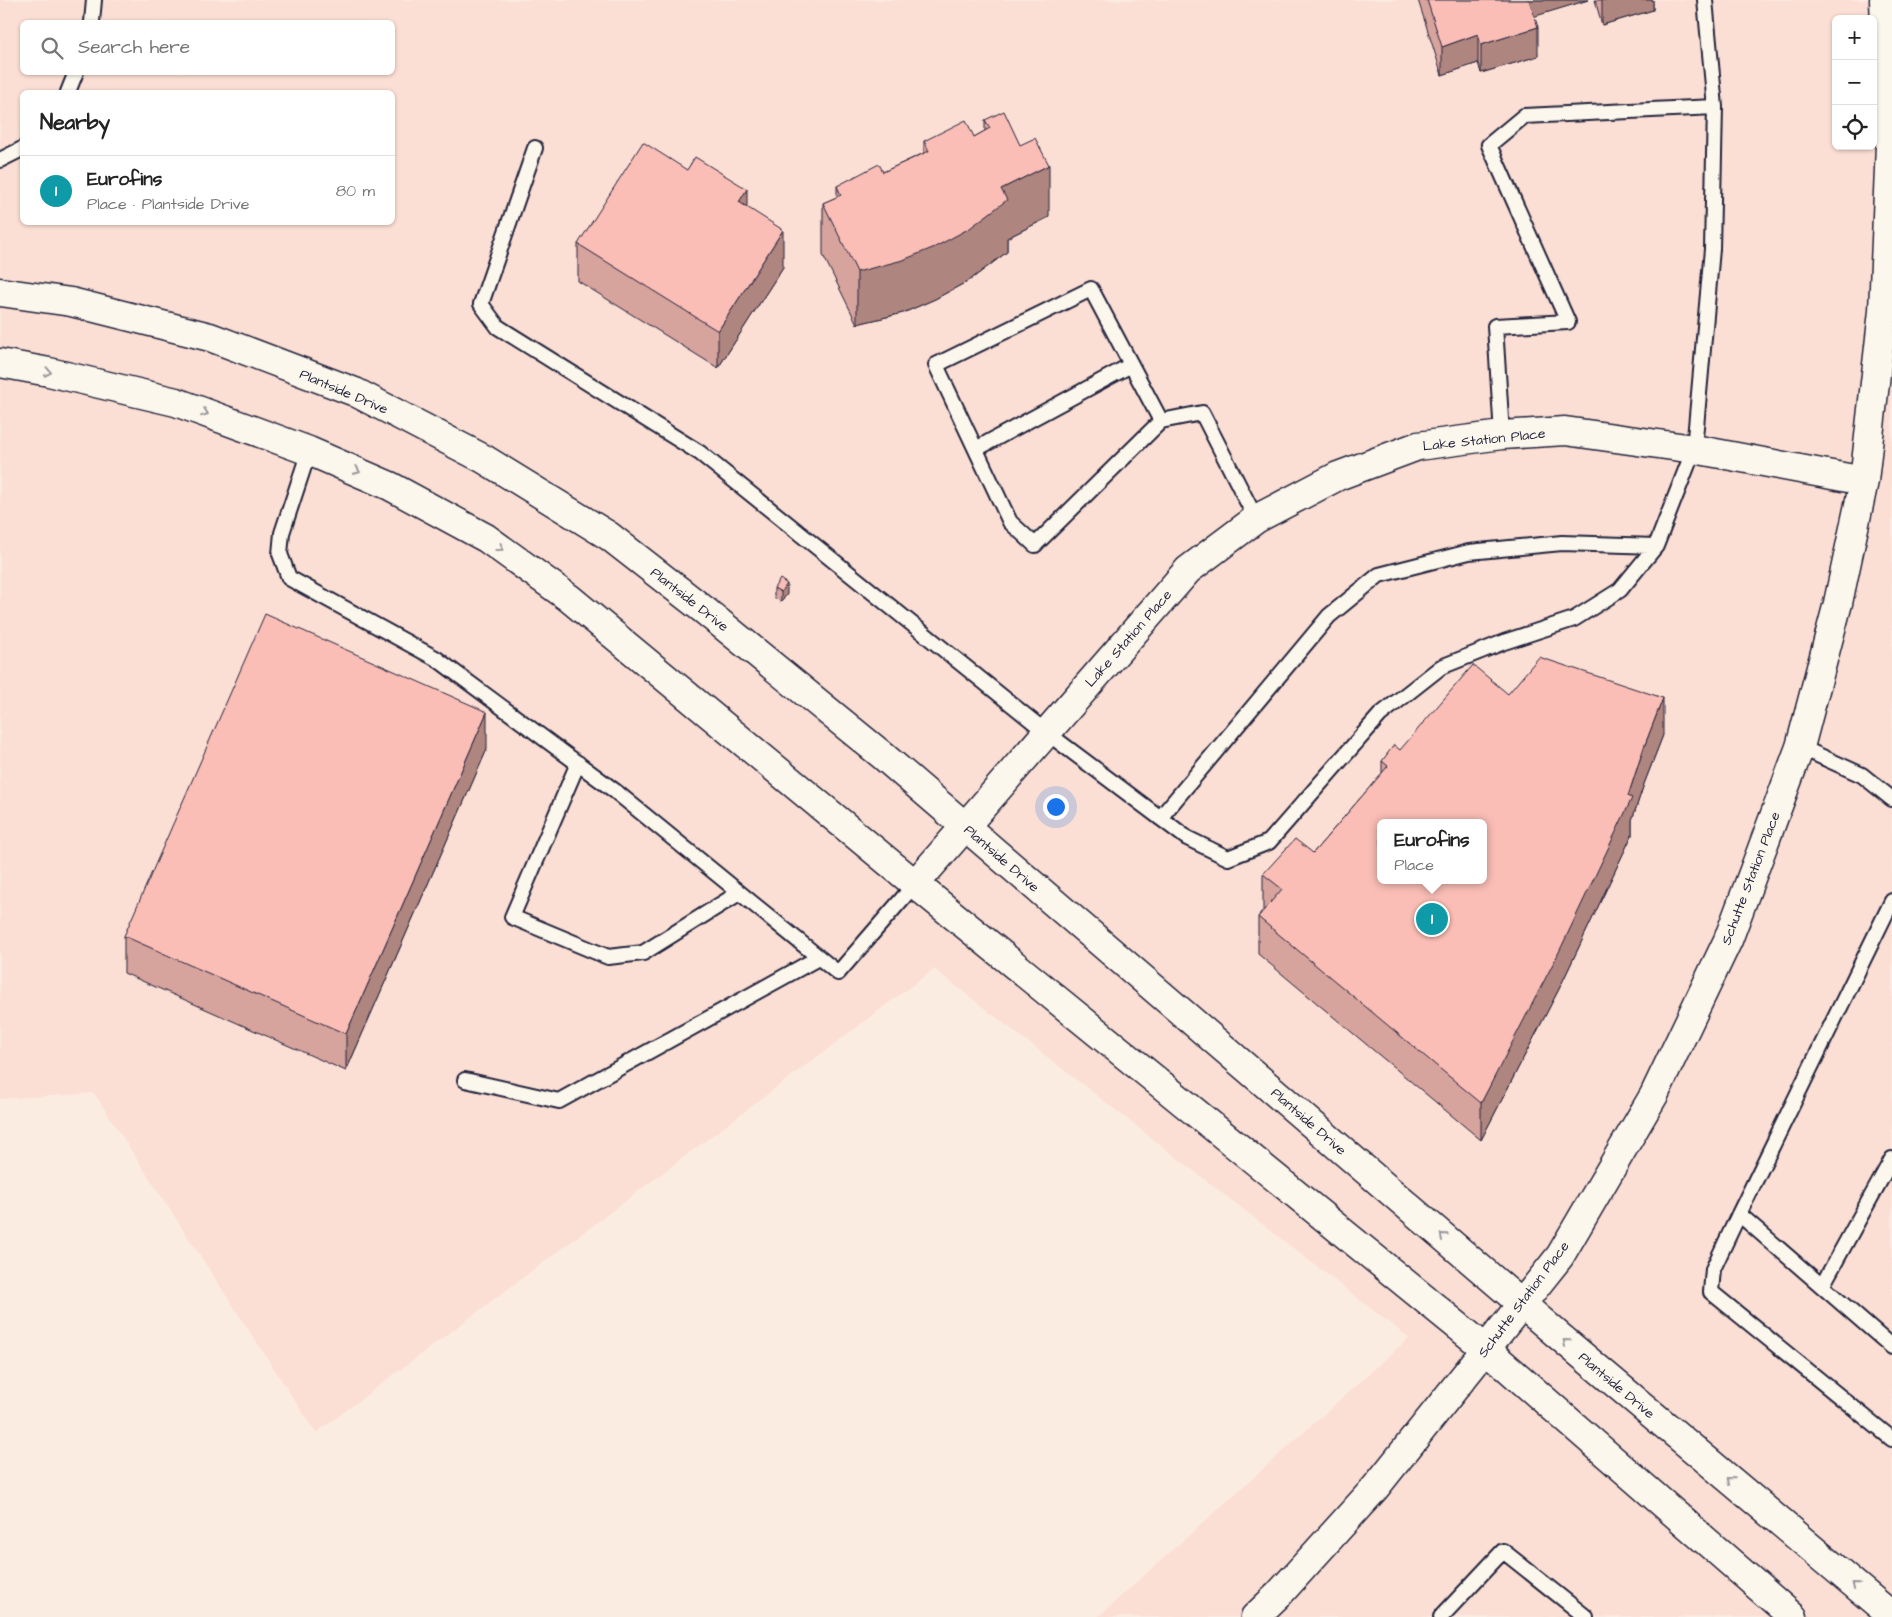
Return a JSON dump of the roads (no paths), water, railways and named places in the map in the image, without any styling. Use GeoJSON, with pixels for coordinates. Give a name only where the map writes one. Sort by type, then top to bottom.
{"type":"FeatureCollection","features":[{"type":"Feature","properties":{"kind":"street","name":"Schutte Station Place"},"geometry":{"type":"LineString","coordinates":[[1256,1617],[1375,1488],[1560,1256],[1654,1095],[1728,940],[1800,747],[1838,603],[1864,481],[1883,311],[1890,145],[1884,0]]}},
{"type":"Feature","properties":{"kind":"street","name":"Plantside Drive"},"geometry":{"type":"LineString","coordinates":[[0,292],[71,302],[210,337],[355,392],[484,459],[608,536],[704,610],[882,755],[1522,1303],[1892,1616]]}},
{"type":"Feature","properties":{"kind":"street"},"geometry":{"type":"LineString","coordinates":[[0,363],[49,372],[176,402],[309,451],[390,486],[486,538],[569,598],[915,884],[1486,1349],[1793,1617]]}},
{"type":"Feature","properties":{"kind":"street","name":"Lake Station Place"},"geometry":{"type":"LineString","coordinates":[[915,884],[1188,570],[1256,519],[1338,476],[1418,446],[1502,435],[1565,431],[1694,449],[1864,481]]}},
{"type":"Feature","properties":{"kind":"lane"},"geometry":{"type":"LineString","coordinates":[[92,20],[94,0]]}},
{"type":"Feature","properties":{"kind":"lane"},"geometry":{"type":"LineString","coordinates":[[535,148],[481,304],[498,327],[700,453],[1046,732],[1187,838],[1228,858],[1270,842],[1380,715],[1441,667],[1504,642],[1574,619],[1620,590],[1656,546],[1694,449],[1712,249],[1715,107],[1705,0]]}},
{"type":"Feature","properties":{"kind":"lane"},"geometry":{"type":"LineString","coordinates":[[69,90],[75,75]]}},
{"type":"Feature","properties":{"kind":"lane"},"geometry":{"type":"LineString","coordinates":[[1502,435],[1495,326],[1568,322],[1489,145],[1524,116],[1715,107]]}},
{"type":"Feature","properties":{"kind":"lane"},"geometry":{"type":"LineString","coordinates":[[0,160],[20,150]]}},
{"type":"Feature","properties":{"kind":"lane"},"geometry":{"type":"LineString","coordinates":[[1161,421],[1091,290],[936,365],[1010,522],[1035,545],[1161,421],[1202,413],[1256,519]]}},
{"type":"Feature","properties":{"kind":"lane"},"geometry":{"type":"LineString","coordinates":[[976,449],[1131,364]]}},
{"type":"Feature","properties":{"kind":"lane"},"geometry":{"type":"LineString","coordinates":[[309,451],[282,533],[280,554],[289,578],[437,659],[615,790],[838,973],[915,884]]}},
{"type":"Feature","properties":{"kind":"lane"},"geometry":{"type":"LineString","coordinates":[[1160,818],[1329,616],[1379,575],[1468,552],[1562,543],[1656,546]]}},
{"type":"Feature","properties":{"kind":"lane"},"geometry":{"type":"LineString","coordinates":[[1800,747],[1862,775],[1892,799]]}},
{"type":"Feature","properties":{"kind":"lane"},"geometry":{"type":"LineString","coordinates":[[578,763],[512,917],[608,958],[643,953],[739,893]]}},
{"type":"Feature","properties":{"kind":"lane"},"geometry":{"type":"LineString","coordinates":[[1892,901],[1713,1269],[1710,1292],[1892,1439]]}},
{"type":"Feature","properties":{"kind":"lane"},"geometry":{"type":"LineString","coordinates":[[466,1080],[559,1101],[818,958]]}},
{"type":"Feature","properties":{"kind":"lane"},"geometry":{"type":"LineString","coordinates":[[1822,1286],[1892,1159]]}},
{"type":"Feature","properties":{"kind":"lane"},"geometry":{"type":"LineString","coordinates":[[1740,1214],[1892,1347]]}},
{"type":"Feature","properties":{"kind":"lane"},"geometry":{"type":"LineString","coordinates":[[1441,1617],[1503,1551],[1586,1617]]}},
{"type":"Feature","properties":{"kind":"place","name":"Eurofins"},"geometry":{"type":"Point","coordinates":[1432,919]}}]}
